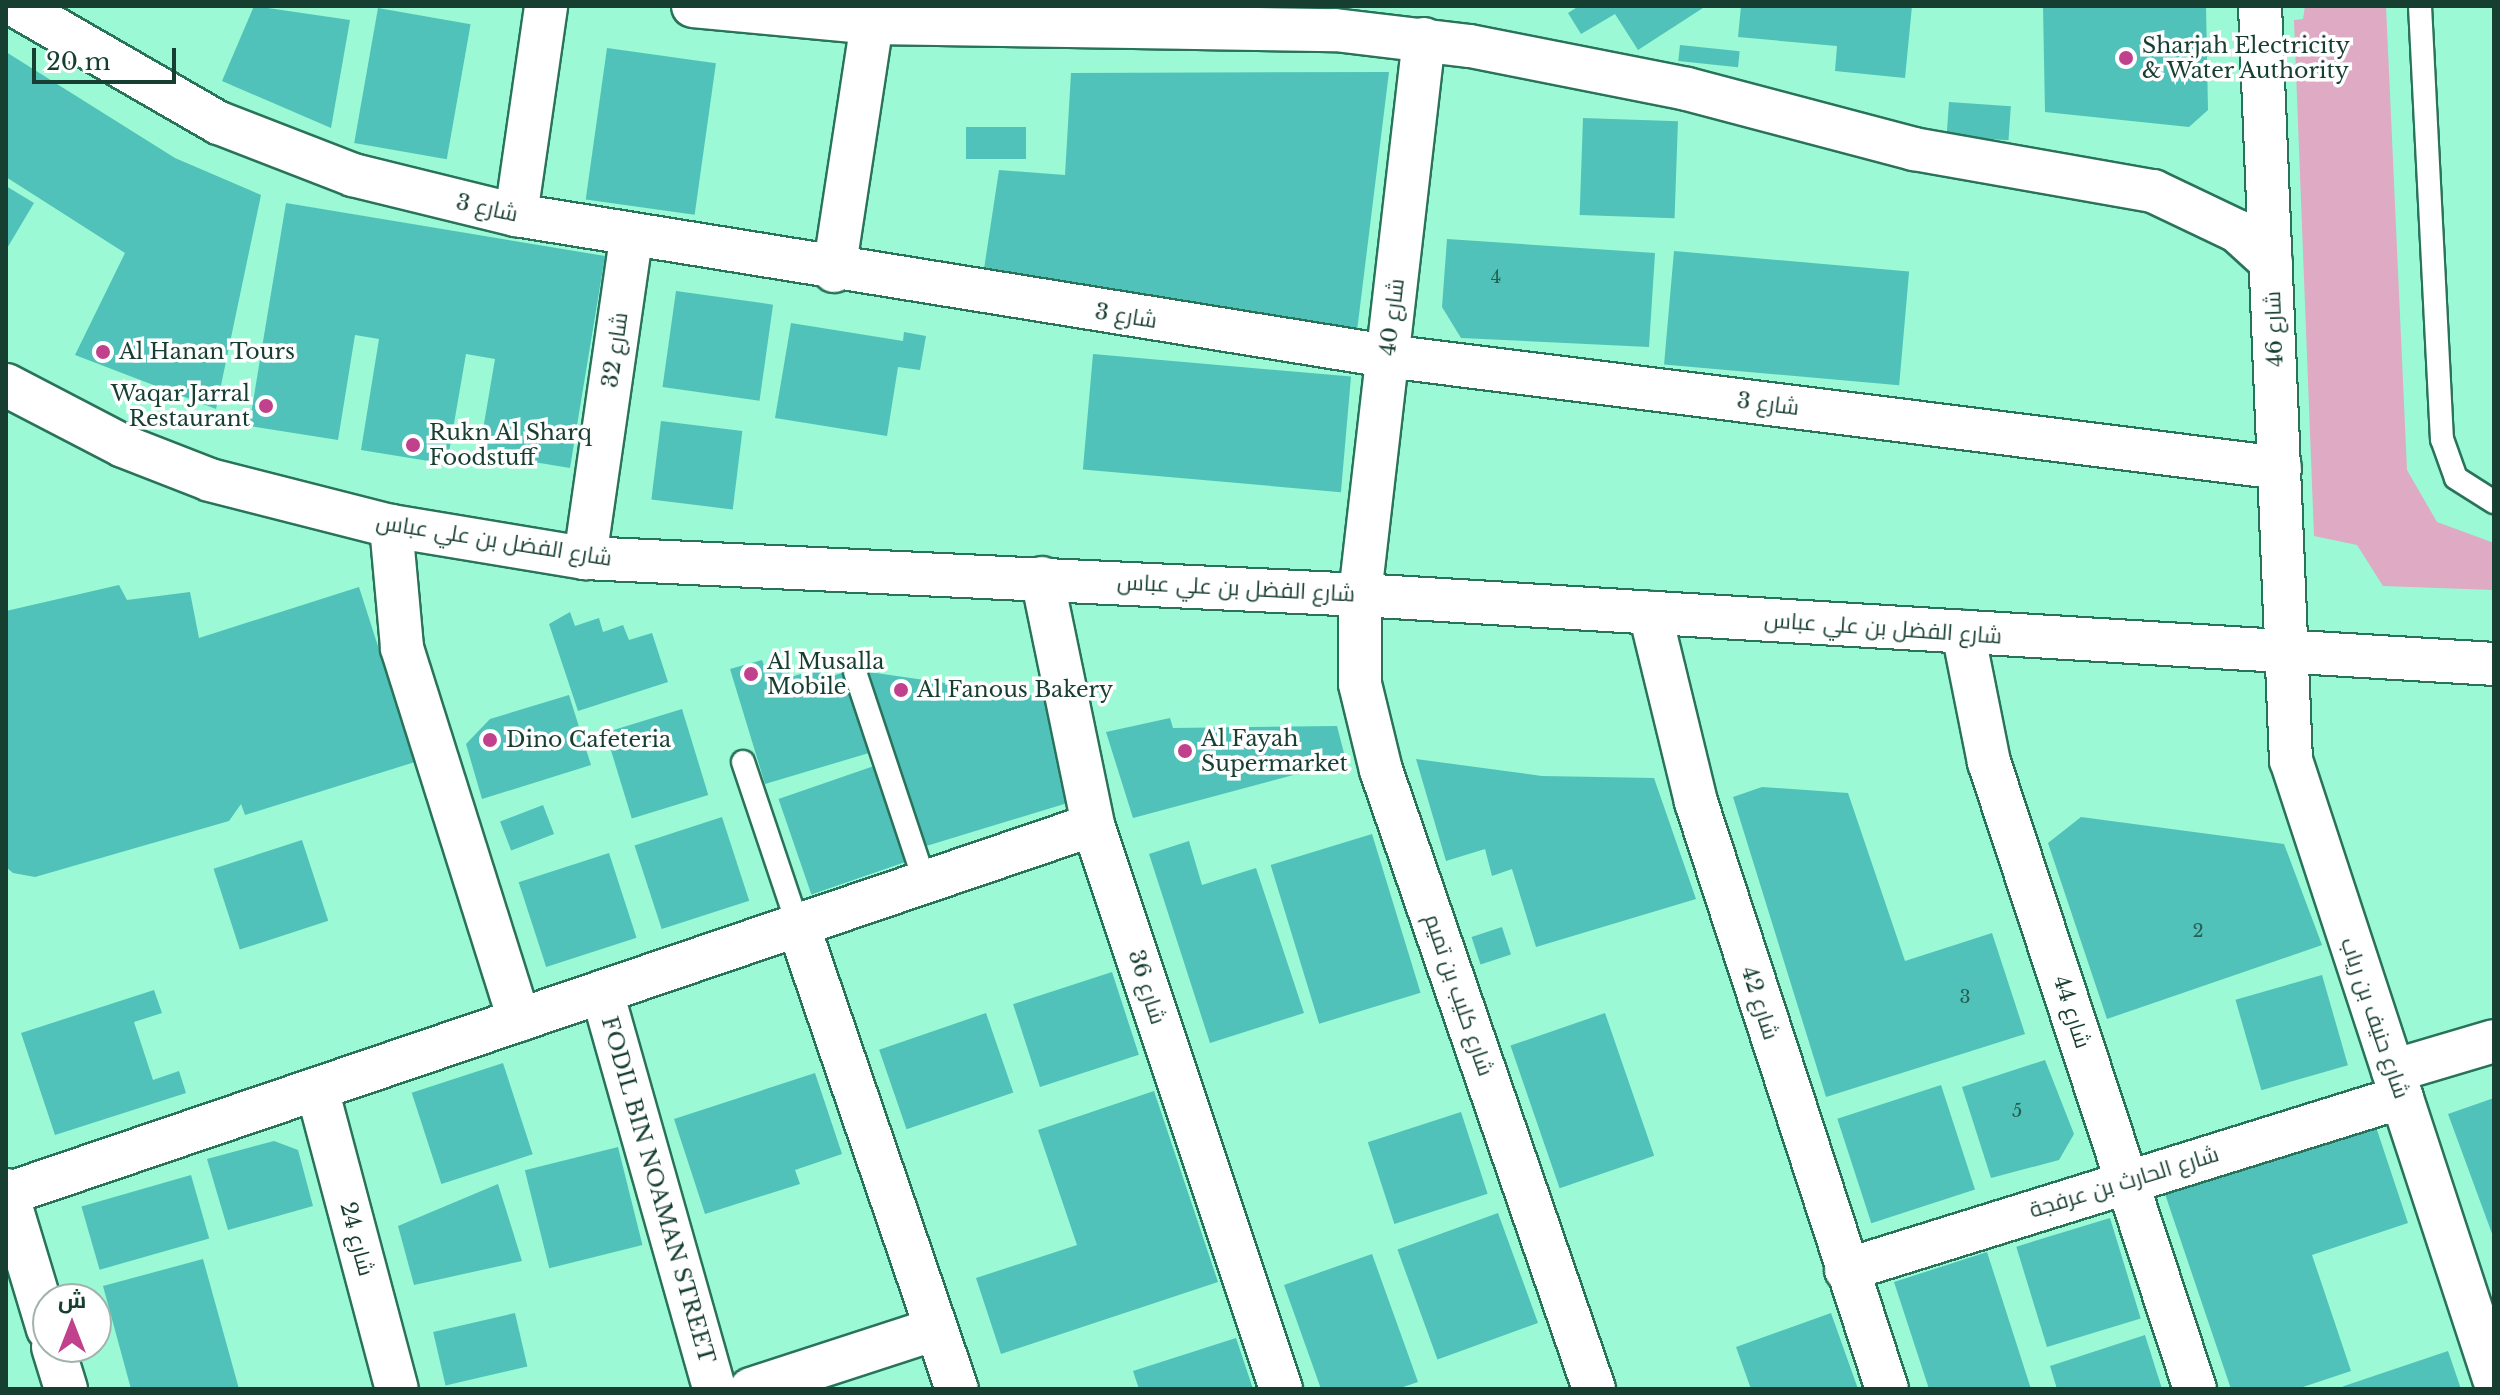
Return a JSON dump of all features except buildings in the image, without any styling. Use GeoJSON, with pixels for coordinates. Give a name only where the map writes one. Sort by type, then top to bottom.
{"type":"FeatureCollection","features":[{"type":"Feature","properties":{"kind":"street","name":"شارع 3"},"geometry":{"type":"LineString","coordinates":[[16,6],[232,129],[353,175],[516,215],[631,238],[834,271],[1387,356],[2280,468]]}},
{"type":"Feature","properties":{"kind":"street"},"geometry":{"type":"LineString","coordinates":[[516,215],[546,6]]}},
{"type":"Feature","properties":{"kind":"street"},"geometry":{"type":"LineString","coordinates":[[693,6],[872,23],[1335,30],[1424,39],[1687,89],[1914,149],[2153,191],[2237,231],[2271,262]]}},
{"type":"Feature","properties":{"kind":"street","name":"شارع 46"},"geometry":{"type":"LineString","coordinates":[[2260,6],[2285,652]]}},
{"type":"Feature","properties":{"kind":"street"},"geometry":{"type":"LineString","coordinates":[[834,271],[872,23]]}},
{"type":"Feature","properties":{"kind":"street","name":"شارع 40"},"geometry":{"type":"LineString","coordinates":[[1360,595],[1424,39]]}},
{"type":"Feature","properties":{"kind":"street","name":"شارع 32"},"geometry":{"type":"LineString","coordinates":[[585,558],[631,238]]}},
{"type":"Feature","properties":{"kind":"street","name":"شارع الفضل بن علي عباس"},"geometry":{"type":"LineString","coordinates":[[6,385],[25,410],[210,480],[391,526],[585,558],[1360,595],[2494,664]]}},
{"type":"Feature","properties":{"kind":"street"},"geometry":{"type":"LineString","coordinates":[[391,526],[402,648],[519,1020]]}},
{"type":"Feature","properties":{"kind":"street","name":"شارع 36"},"geometry":{"type":"LineString","coordinates":[[1042,578],[1093,825],[1281,1389]]}},
{"type":"Feature","properties":{"kind":"street","name":"شارع كليب بن تميم"},"geometry":{"type":"LineString","coordinates":[[1360,595],[1368,728],[1594,1389]]}},
{"type":"Feature","properties":{"kind":"street","name":"شارع 42"},"geometry":{"type":"LineString","coordinates":[[1650,613],[1677,740],[1887,1389]]}},
{"type":"Feature","properties":{"kind":"street","name":"شارع 44"},"geometry":{"type":"LineString","coordinates":[[1963,632],[1989,762],[2195,1389]]}},
{"type":"Feature","properties":{"kind":"street","name":"شارع حنيف بن رياب"},"geometry":{"type":"LineString","coordinates":[[2285,652],[2291,760],[2494,1379]]}},
{"type":"Feature","properties":{"kind":"street"},"geometry":{"type":"LineString","coordinates":[[34,1283],[7,1192],[1093,825]]}},
{"type":"Feature","properties":{"kind":"street"},"geometry":{"type":"LineString","coordinates":[[798,925],[957,1389]]}},
{"type":"Feature","properties":{"kind":"street","name":"FODIL BIN NOAMAN STREET"},"geometry":{"type":"LineString","coordinates":[[602,992],[714,1389]]}},
{"type":"Feature","properties":{"kind":"street","name":"شارع الحارث بن عرفجة"},"geometry":{"type":"LineString","coordinates":[[1846,1270],[2128,1180],[2397,1084],[2494,1041]]}},
{"type":"Feature","properties":{"kind":"street","name":"شارع 24"},"geometry":{"type":"LineString","coordinates":[[317,1089],[397,1389]]}},
{"type":"Feature","properties":{"kind":"street"},"geometry":{"type":"LineString","coordinates":[[751,1389],[936,1329]]}},
{"type":"Feature","properties":{"kind":"street"},"geometry":{"type":"LineString","coordinates":[[58,1363],[66,1389]]}},
{"type":"Feature","properties":{"kind":"lane"},"geometry":{"type":"LineString","coordinates":[[2420,6],[2442,439],[2456,478],[2492,501]]}},
{"type":"Feature","properties":{"kind":"lane"},"geometry":{"type":"LineString","coordinates":[[855,672],[925,882]]}},
{"type":"Feature","properties":{"kind":"lane"},"geometry":{"type":"LineString","coordinates":[[743,762],[798,925]]}},
{"type":"Feature","properties":{"kind":"shaded area"},"geometry":{"type":"Polygon","coordinates":[[[2305,6],[2386,6],[2407,470],[2437,522],[2494,543],[2494,590],[2383,586],[2357,545],[2314,536],[2294,20],[2303,19],[2305,6]]]}},
{"type":"Feature","properties":{"kind":"place","name":"Sharjah Electricity & Water Authority"},"geometry":{"type":"Point","coordinates":[2126,58]}},
{"type":"Feature","properties":{"kind":"place","name":"Al Hanan Tours"},"geometry":{"type":"Point","coordinates":[103,352]}},
{"type":"Feature","properties":{"kind":"place","name":"Waqar Jarral Restaurant"},"geometry":{"type":"Point","coordinates":[266,406]}},
{"type":"Feature","properties":{"kind":"place","name":"Rukn Al Sharq Foodstuff"},"geometry":{"type":"Point","coordinates":[413,445]}},
{"type":"Feature","properties":{"kind":"place","name":"Al Musalla Mobile"},"geometry":{"type":"Point","coordinates":[751,674]}},
{"type":"Feature","properties":{"kind":"place","name":"Al Fanous Bakery"},"geometry":{"type":"Point","coordinates":[901,690]}},
{"type":"Feature","properties":{"kind":"place","name":"Dino Cafeteria"},"geometry":{"type":"Point","coordinates":[490,740]}},
{"type":"Feature","properties":{"kind":"place","name":"Al Fayah Supermarket"},"geometry":{"type":"Point","coordinates":[1185,751]}}]}
